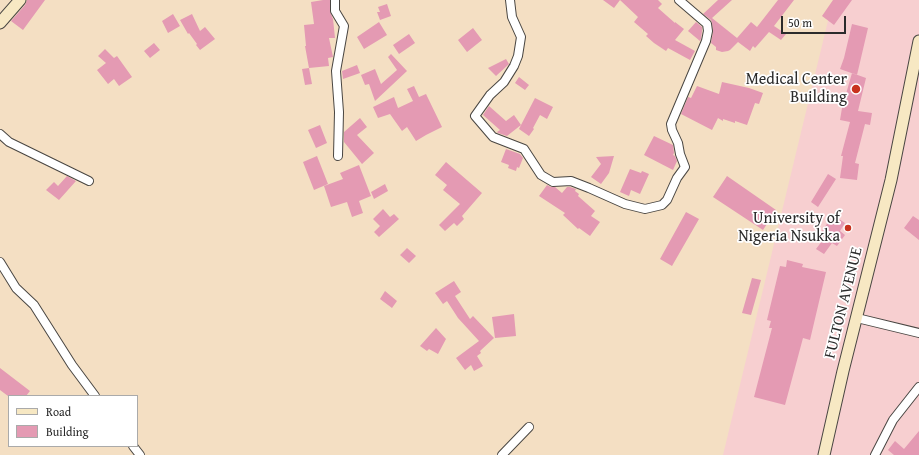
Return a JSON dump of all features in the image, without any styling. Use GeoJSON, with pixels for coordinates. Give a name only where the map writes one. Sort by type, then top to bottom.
{"type":"FeatureCollection","features":[{"type":"Feature","properties":{"kind":"street"},"geometry":{"type":"LineString","coordinates":[[0,23],[20,0]]}},
{"type":"Feature","properties":{"kind":"street"},"geometry":{"type":"LineString","coordinates":[[335,0],[335,11],[344,26],[336,71],[339,112],[338,156]]}},
{"type":"Feature","properties":{"kind":"street"},"geometry":{"type":"LineString","coordinates":[[510,0],[512,17],[521,37],[518,56],[514,66],[504,82],[490,95],[475,116],[493,137],[524,149],[541,175],[553,182],[571,181],[625,204],[645,209],[662,205],[667,200],[677,178],[685,167],[671,124],[706,40],[708,31],[707,24],[679,0]]}},
{"type":"Feature","properties":{"kind":"street","name":"FULTON AVENUE"},"geometry":{"type":"LineString","coordinates":[[824,455],[843,371],[891,180],[919,41]]}},
{"type":"Feature","properties":{"kind":"street"},"geometry":{"type":"LineString","coordinates":[[0,134],[9,142],[89,181]]}},
{"type":"Feature","properties":{"kind":"street"},"geometry":{"type":"LineString","coordinates":[[0,262],[16,288],[34,305],[72,365],[94,395]]}},
{"type":"Feature","properties":{"kind":"street"},"geometry":{"type":"LineString","coordinates":[[857,318],[919,333]]}},
{"type":"Feature","properties":{"kind":"street"},"geometry":{"type":"LineString","coordinates":[[875,455],[893,420],[919,387]]}},
{"type":"Feature","properties":{"kind":"street"},"geometry":{"type":"LineString","coordinates":[[502,455],[529,426]]}},
{"type":"Feature","properties":{"kind":"street"},"geometry":{"type":"LineString","coordinates":[[134,447],[140,455]]}},
{"type":"Feature","properties":{"kind":"shaded area","name":"University of Nigeria Nsukka"},"geometry":{"type":"Polygon","coordinates":[[[833,0],[919,0],[919,455],[723,455],[833,0]]]}},
{"type":"Feature","properties":{"kind":"building"},"geometry":{"type":"Polygon","coordinates":[[[27,0],[45,0],[23,30],[11,21],[25,5],[27,0]]]}},
{"type":"Feature","properties":{"kind":"building"},"geometry":{"type":"Polygon","coordinates":[[[330,0],[330,11],[333,19],[335,38],[329,38],[333,57],[328,58],[329,66],[309,68],[305,46],[304,25],[314,24],[311,2],[330,0]]]}},
{"type":"Feature","properties":{"kind":"building"},"geometry":{"type":"Polygon","coordinates":[[[603,0],[620,0],[614,8],[603,0]]]}},
{"type":"Feature","properties":{"kind":"building"},"geometry":{"type":"Polygon","coordinates":[[[620,0],[658,0],[662,4],[658,8],[684,29],[675,40],[695,51],[690,60],[668,48],[666,51],[654,43],[646,36],[648,34],[634,22],[638,17],[620,0]]]}},
{"type":"Feature","properties":{"kind":"building"},"geometry":{"type":"Polygon","coordinates":[[[718,0],[732,0],[712,18],[737,38],[751,22],[757,27],[778,0],[794,0],[774,26],[786,34],[781,40],[769,32],[755,48],[753,46],[750,51],[738,42],[728,51],[722,52],[716,50],[716,47],[711,43],[713,32],[711,20],[703,14],[718,0]]]}},
{"type":"Feature","properties":{"kind":"building"},"geometry":{"type":"Polygon","coordinates":[[[833,0],[852,0],[834,25],[822,16],[833,0]]]}},
{"type":"Feature","properties":{"kind":"building"},"geometry":{"type":"Polygon","coordinates":[[[387,4],[391,16],[380,20],[377,12],[380,12],[378,7],[387,4]]]}},
{"type":"Feature","properties":{"kind":"building"},"geometry":{"type":"Polygon","coordinates":[[[173,14],[180,26],[168,33],[162,21],[173,14]]]}},
{"type":"Feature","properties":{"kind":"building"},"geometry":{"type":"Polygon","coordinates":[[[192,14],[200,31],[205,27],[215,39],[200,50],[180,20],[192,14]]]}},
{"type":"Feature","properties":{"kind":"building"},"geometry":{"type":"Polygon","coordinates":[[[379,22],[387,35],[364,49],[357,37],[379,22]]]}},
{"type":"Feature","properties":{"kind":"building"},"geometry":{"type":"Polygon","coordinates":[[[696,22],[702,27],[700,41],[688,31],[696,22]]]}},
{"type":"Feature","properties":{"kind":"building"},"geometry":{"type":"Polygon","coordinates":[[[852,24],[868,28],[857,75],[840,69],[852,24]]]}},
{"type":"Feature","properties":{"kind":"building"},"geometry":{"type":"Polygon","coordinates":[[[473,28],[482,40],[467,52],[458,40],[473,28]]]}},
{"type":"Feature","properties":{"kind":"building"},"geometry":{"type":"Polygon","coordinates":[[[409,34],[415,43],[399,54],[393,45],[409,34]]]}},
{"type":"Feature","properties":{"kind":"building"},"geometry":{"type":"Polygon","coordinates":[[[154,43],[160,50],[150,58],[144,51],[154,43]]]}},
{"type":"Feature","properties":{"kind":"building"},"geometry":{"type":"Polygon","coordinates":[[[105,49],[114,58],[117,56],[132,77],[119,86],[114,79],[108,84],[97,70],[106,63],[98,56],[105,49]]]}},
{"type":"Feature","properties":{"kind":"building"},"geometry":{"type":"Polygon","coordinates":[[[391,54],[407,71],[375,101],[369,84],[365,85],[361,75],[375,69],[381,84],[397,70],[388,57],[391,54]]]}},
{"type":"Feature","properties":{"kind":"building"},"geometry":{"type":"Polygon","coordinates":[[[506,59],[509,64],[496,76],[488,68],[506,59]]]}},
{"type":"Feature","properties":{"kind":"building"},"geometry":{"type":"Polygon","coordinates":[[[357,65],[360,73],[343,79],[342,71],[357,65]]]}},
{"type":"Feature","properties":{"kind":"building"},"geometry":{"type":"Polygon","coordinates":[[[309,68],[312,84],[305,85],[302,69],[309,68]]]}},
{"type":"Feature","properties":{"kind":"building"},"geometry":{"type":"Polygon","coordinates":[[[852,73],[866,78],[858,111],[872,113],[870,125],[865,124],[855,163],[859,164],[857,180],[840,178],[843,156],[841,156],[850,122],[840,120],[852,73]]]}},
{"type":"Feature","properties":{"kind":"building"},"geometry":{"type":"Polygon","coordinates":[[[519,77],[529,85],[525,90],[515,83],[519,77]]]}},
{"type":"Feature","properties":{"kind":"building"},"geometry":{"type":"Polygon","coordinates":[[[722,82],[749,88],[763,93],[759,104],[755,103],[747,125],[723,119],[723,121],[718,118],[712,130],[681,114],[688,97],[691,98],[697,86],[719,94],[722,82]]]}},
{"type":"Feature","properties":{"kind":"building"},"geometry":{"type":"Polygon","coordinates":[[[414,86],[419,97],[426,94],[442,127],[416,141],[407,127],[402,131],[390,114],[378,118],[373,107],[394,97],[398,108],[413,101],[407,89],[414,86]]]}},
{"type":"Feature","properties":{"kind":"building"},"geometry":{"type":"Polygon","coordinates":[[[535,98],[553,107],[547,119],[540,115],[529,136],[519,129],[535,98]]]}},
{"type":"Feature","properties":{"kind":"building"},"geometry":{"type":"Polygon","coordinates":[[[489,106],[506,121],[514,115],[521,125],[507,136],[498,133],[497,132],[500,130],[483,115],[489,106]]]}},
{"type":"Feature","properties":{"kind":"building"},"geometry":{"type":"Polygon","coordinates":[[[360,118],[367,127],[357,135],[374,153],[362,164],[344,142],[344,132],[360,118]]]}},
{"type":"Feature","properties":{"kind":"building"},"geometry":{"type":"Polygon","coordinates":[[[320,125],[327,143],[316,148],[308,130],[320,125]]]}},
{"type":"Feature","properties":{"kind":"building"},"geometry":{"type":"Polygon","coordinates":[[[654,136],[673,145],[673,155],[677,161],[673,170],[644,155],[654,136]]]}},
{"type":"Feature","properties":{"kind":"building"},"geometry":{"type":"Polygon","coordinates":[[[506,149],[520,154],[523,158],[519,168],[517,167],[516,171],[508,168],[509,165],[501,162],[506,149]]]}},
{"type":"Feature","properties":{"kind":"building"},"geometry":{"type":"Polygon","coordinates":[[[317,156],[328,184],[314,190],[303,162],[317,156]]]}},
{"type":"Feature","properties":{"kind":"building"},"geometry":{"type":"Polygon","coordinates":[[[614,156],[609,173],[601,184],[591,177],[601,164],[596,157],[614,156]]]}},
{"type":"Feature","properties":{"kind":"building"},"geometry":{"type":"Polygon","coordinates":[[[446,162],[482,193],[462,216],[464,219],[457,226],[454,223],[445,231],[439,225],[460,204],[443,190],[447,185],[435,175],[446,162]]]}},
{"type":"Feature","properties":{"kind":"building"},"geometry":{"type":"Polygon","coordinates":[[[359,165],[371,196],[359,201],[363,213],[352,217],[347,202],[331,207],[324,186],[343,179],[340,173],[359,165]]]}},
{"type":"Feature","properties":{"kind":"building"},"geometry":{"type":"Polygon","coordinates":[[[630,169],[649,174],[640,194],[631,190],[629,196],[620,192],[630,169]]]}},
{"type":"Feature","properties":{"kind":"building"},"geometry":{"type":"Polygon","coordinates":[[[828,174],[836,179],[818,207],[811,202],[828,174]]]}},
{"type":"Feature","properties":{"kind":"building"},"geometry":{"type":"Polygon","coordinates":[[[67,176],[76,181],[59,200],[46,190],[54,182],[58,186],[67,176]]]}},
{"type":"Feature","properties":{"kind":"building"},"geometry":{"type":"Polygon","coordinates":[[[727,176],[776,210],[763,230],[713,197],[727,176]]]}},
{"type":"Feature","properties":{"kind":"building"},"geometry":{"type":"Polygon","coordinates":[[[385,184],[388,191],[374,199],[371,192],[385,184]]]}},
{"type":"Feature","properties":{"kind":"building"},"geometry":{"type":"Polygon","coordinates":[[[547,185],[555,187],[562,193],[567,187],[576,189],[575,191],[579,194],[578,196],[595,211],[591,216],[600,222],[590,236],[579,228],[578,229],[563,215],[565,213],[539,196],[547,185]]]}},
{"type":"Feature","properties":{"kind":"building"},"geometry":{"type":"Polygon","coordinates":[[[383,209],[390,217],[394,214],[399,219],[379,237],[374,232],[380,226],[373,219],[383,209]]]}},
{"type":"Feature","properties":{"kind":"building"},"geometry":{"type":"Polygon","coordinates":[[[686,212],[699,219],[672,266],[660,259],[686,212]]]}},
{"type":"Feature","properties":{"kind":"building"},"geometry":{"type":"Polygon","coordinates":[[[833,215],[845,223],[840,231],[845,235],[837,246],[832,243],[824,254],[816,249],[825,237],[820,234],[833,215]]]}},
{"type":"Feature","properties":{"kind":"building"},"geometry":{"type":"Polygon","coordinates":[[[913,216],[919,220],[919,240],[904,228],[913,216]]]}},
{"type":"Feature","properties":{"kind":"building"},"geometry":{"type":"Polygon","coordinates":[[[407,248],[416,256],[409,263],[400,255],[407,248]]]}},
{"type":"Feature","properties":{"kind":"building"},"geometry":{"type":"Polygon","coordinates":[[[787,260],[803,264],[802,267],[826,272],[810,340],[803,338],[785,405],[754,397],[772,328],[769,328],[771,321],[767,320],[780,266],[786,267],[787,260]]]}},
{"type":"Feature","properties":{"kind":"building"},"geometry":{"type":"Polygon","coordinates":[[[752,278],[761,280],[751,315],[742,313],[752,278]]]}},
{"type":"Feature","properties":{"kind":"building"},"geometry":{"type":"Polygon","coordinates":[[[454,281],[461,292],[455,296],[470,319],[473,316],[494,338],[480,351],[481,353],[477,356],[483,366],[474,371],[471,365],[465,370],[456,358],[479,341],[458,318],[447,301],[443,304],[435,293],[454,281]]]}},
{"type":"Feature","properties":{"kind":"building"},"geometry":{"type":"Polygon","coordinates":[[[385,291],[397,301],[392,308],[380,299],[385,291]]]}},
{"type":"Feature","properties":{"kind":"building"},"geometry":{"type":"Polygon","coordinates":[[[514,314],[516,336],[495,338],[492,317],[514,314]]]}},
{"type":"Feature","properties":{"kind":"building"},"geometry":{"type":"Polygon","coordinates":[[[436,328],[446,339],[438,354],[429,349],[427,351],[420,346],[436,328]]]}},
{"type":"Feature","properties":{"kind":"building"},"geometry":{"type":"Polygon","coordinates":[[[0,368],[30,391],[27,395],[8,396],[0,390],[0,368]]]}},
{"type":"Feature","properties":{"kind":"building"},"geometry":{"type":"Polygon","coordinates":[[[919,431],[919,455],[894,455],[888,450],[895,441],[904,449],[919,431]]]}},
{"type":"Feature","properties":{"kind":"place","name":"Medical Center Building"},"geometry":{"type":"Point","coordinates":[856,89]}},
{"type":"Feature","properties":{"kind":"place","name":"University of Nigeria Nsukka"},"geometry":{"type":"Point","coordinates":[848,228]}}]}
